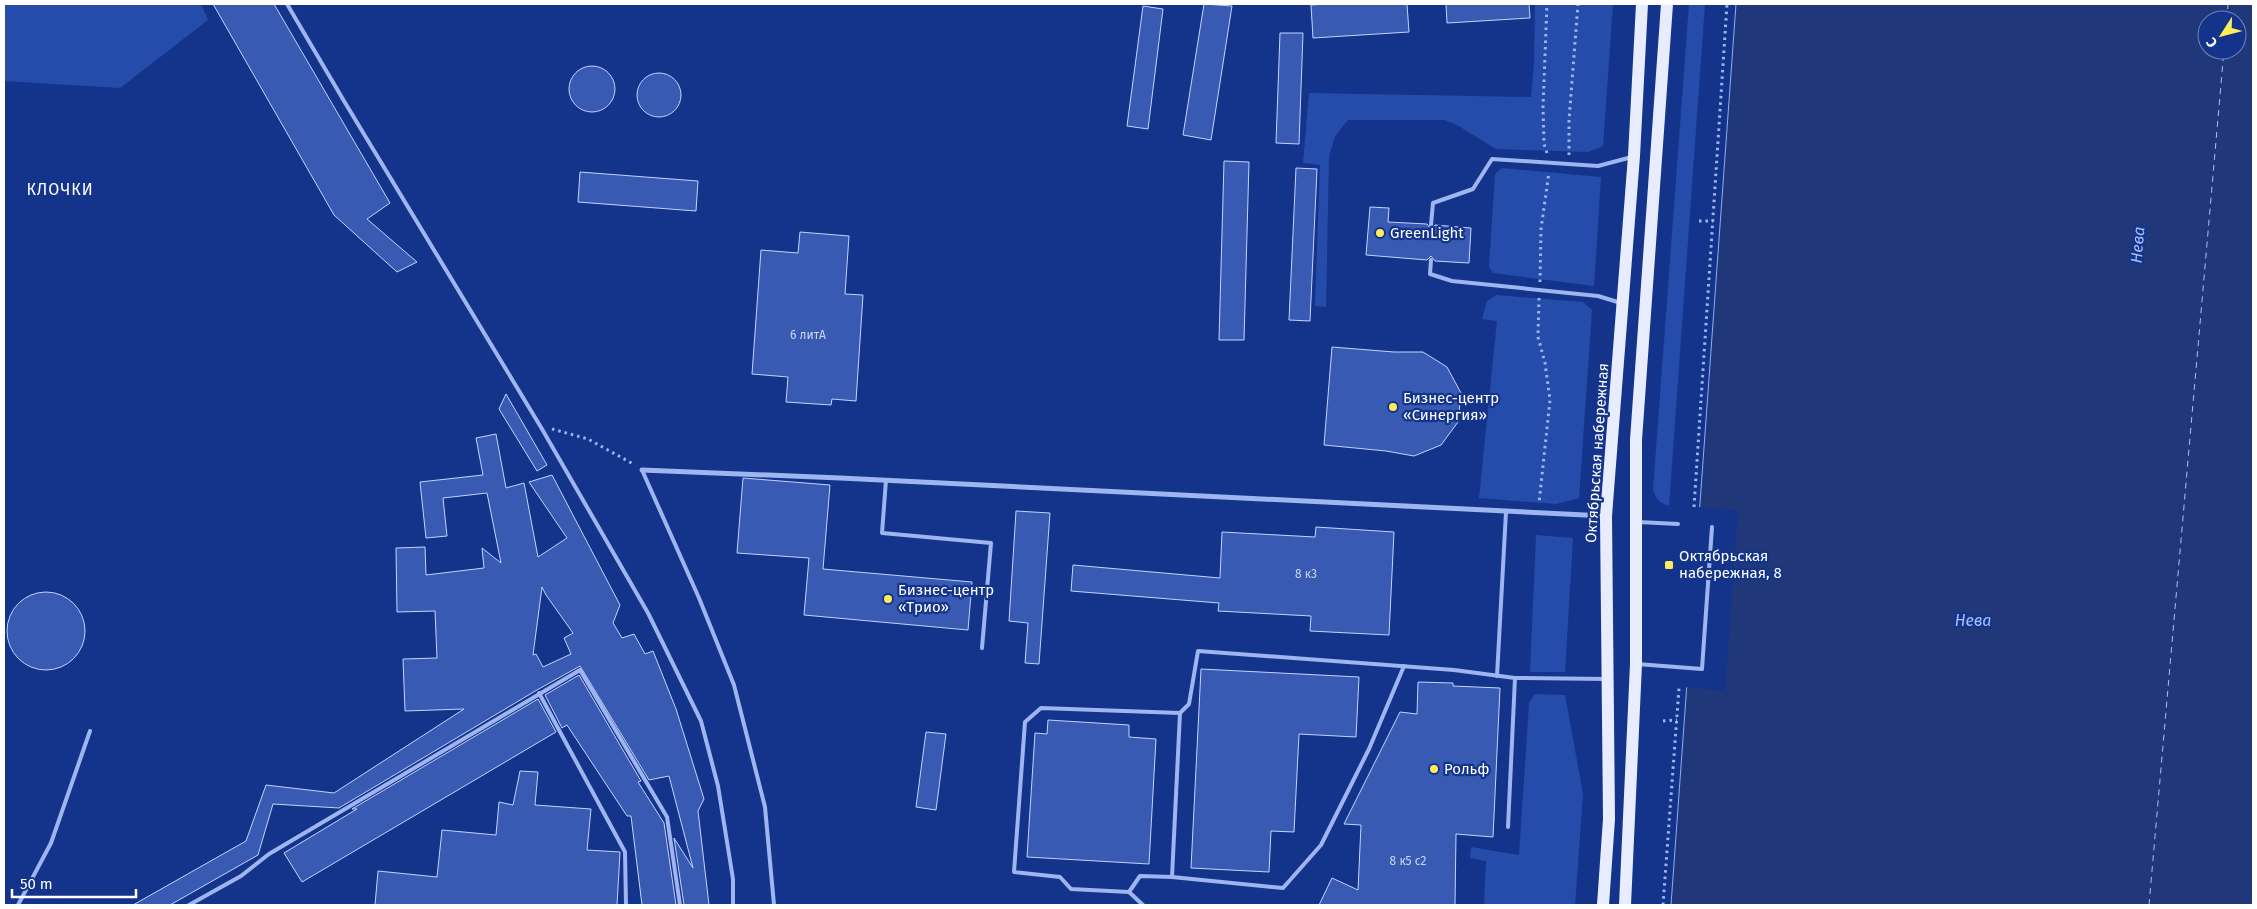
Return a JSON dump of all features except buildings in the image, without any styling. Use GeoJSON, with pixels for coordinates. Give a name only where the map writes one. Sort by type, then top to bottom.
{"type":"FeatureCollection","features":[{"type":"Feature","properties":{"kind":"main road","name":"Октябрьская набережная"},"geometry":{"type":"LineString","coordinates":[[1603,905],[1609,819],[1606,516],[1624,304],[1642,4]]}},
{"type":"Feature","properties":{"kind":"main road"},"geometry":{"type":"LineString","coordinates":[[1625,905],[1636,664],[1638,522],[1636,440],[1667,4]]}},
{"type":"Feature","properties":{"kind":"street"},"geometry":{"type":"LineString","coordinates":[[642,470],[886,480],[1606,516]]}},
{"type":"Feature","properties":{"kind":"lane"},"geometry":{"type":"LineString","coordinates":[[287,4],[542,428],[648,613],[701,721],[718,786],[734,879],[733,905]]}},
{"type":"Feature","properties":{"kind":"lane"},"geometry":{"type":"LineString","coordinates":[[1431,225],[1433,203],[1473,189],[1492,159],[1598,166],[1634,156]]}},
{"type":"Feature","properties":{"kind":"lane"},"geometry":{"type":"LineString","coordinates":[[1431,260],[1430,274],[1452,281],[1598,296],[1624,304]]}},
{"type":"Feature","properties":{"kind":"lane"},"geometry":{"type":"LineString","coordinates":[[642,470],[699,598],[734,685],[765,807],[774,905]]}},
{"type":"Feature","properties":{"kind":"lane"},"geometry":{"type":"LineString","coordinates":[[886,480],[882,533],[991,543],[982,648]]}},
{"type":"Feature","properties":{"kind":"lane"},"geometry":{"type":"LineString","coordinates":[[1497,676],[1506,512]]}},
{"type":"Feature","properties":{"kind":"lane"},"geometry":{"type":"LineString","coordinates":[[1638,522],[1678,524]]}},
{"type":"Feature","properties":{"kind":"lane"},"geometry":{"type":"LineString","coordinates":[[1636,664],[1702,669],[1712,527]]}},
{"type":"Feature","properties":{"kind":"lane"},"geometry":{"type":"LineString","coordinates":[[1172,877],[1180,713],[1189,704],[1198,651],[1454,670],[1515,678],[1608,680]]}},
{"type":"Feature","properties":{"kind":"lane"},"geometry":{"type":"LineString","coordinates":[[1128,892],[1140,876],[1172,877],[1283,888],[1321,845],[1369,749],[1404,666]]}},
{"type":"Feature","properties":{"kind":"lane"},"geometry":{"type":"LineString","coordinates":[[189,905],[241,876],[269,854],[580,670],[667,817],[680,905]]}},
{"type":"Feature","properties":{"kind":"lane"},"geometry":{"type":"LineString","coordinates":[[1508,826],[1515,678]]}},
{"type":"Feature","properties":{"kind":"lane"},"geometry":{"type":"LineString","coordinates":[[540,693],[625,852],[626,905]]}},
{"type":"Feature","properties":{"kind":"lane"},"geometry":{"type":"LineString","coordinates":[[1143,905],[1128,892],[1071,889],[1060,877],[1014,872],[1025,722],[1041,708],[1180,713]]}},
{"type":"Feature","properties":{"kind":"lane"},"geometry":{"type":"LineString","coordinates":[[18,905],[51,843],[90,731]]}},
{"type":"Feature","properties":{"kind":"path"},"geometry":{"type":"LineString","coordinates":[[1538,513],[1543,483],[1550,400],[1545,363],[1538,337],[1541,229],[1550,164],[1544,144],[1543,107],[1547,4]]}},
{"type":"Feature","properties":{"kind":"path"},"geometry":{"type":"LineString","coordinates":[[1569,165],[1569,120],[1578,4]]}},
{"type":"Feature","properties":{"kind":"path"},"geometry":{"type":"LineString","coordinates":[[1694,507],[1727,4]]}},
{"type":"Feature","properties":{"kind":"path"},"geometry":{"type":"LineString","coordinates":[[1699,221],[1713,220]]}},
{"type":"Feature","properties":{"kind":"path"},"geometry":{"type":"LineString","coordinates":[[542,428],[558,429],[588,439],[642,470]]}},
{"type":"Feature","properties":{"kind":"path"},"geometry":{"type":"LineString","coordinates":[[1663,905],[1679,688]]}},
{"type":"Feature","properties":{"kind":"path"},"geometry":{"type":"LineString","coordinates":[[1663,721],[1677,720]]}},
{"type":"Feature","properties":{"kind":"shaded area"},"geometry":{"type":"Polygon","coordinates":[[[4,4],[201,4],[208,20],[120,88],[4,81],[4,4]]]}},
{"type":"Feature","properties":{"kind":"shaded area"},"geometry":{"type":"Polygon","coordinates":[[[1535,4],[1613,4],[1603,146],[1588,152],[1496,149],[1457,125],[1445,120],[1348,120],[1335,136],[1329,157],[1326,307],[1315,306],[1320,165],[1303,163],[1309,93],[1531,97],[1534,63],[1535,4]]]}},
{"type":"Feature","properties":{"kind":"shaded area"},"geometry":{"type":"Polygon","coordinates":[[[1689,4],[1705,4],[1669,506],[1659,500],[1653,490],[1689,4]]]}},
{"type":"Feature","properties":{"kind":"shaded area"},"geometry":{"type":"Polygon","coordinates":[[[1502,168],[1601,177],[1594,286],[1493,273],[1489,267],[1495,174],[1502,168]]]}},
{"type":"Feature","properties":{"kind":"shaded area"},"geometry":{"type":"Polygon","coordinates":[[[1496,295],[1583,302],[1592,310],[1579,498],[1556,504],[1479,498],[1497,321],[1482,319],[1487,301],[1496,295]]]}},
{"type":"Feature","properties":{"kind":"shaded area"},"geometry":{"type":"Polygon","coordinates":[[[1536,535],[1573,538],[1565,672],[1530,672],[1536,535]]]}},
{"type":"Feature","properties":{"kind":"shaded area"},"geometry":{"type":"Polygon","coordinates":[[[1535,694],[1565,695],[1583,794],[1575,905],[1484,905],[1486,861],[1470,858],[1471,847],[1519,855],[1529,703],[1535,694]]]}},
{"type":"Feature","properties":{"kind":"water","name":"Нева"},"geometry":{"type":"Polygon","coordinates":[[[1736,4],[2253,4],[2253,905],[1671,905],[1736,4]]]}},
{"type":"Feature","properties":{"kind":"pier"},"geometry":{"type":"Polygon","coordinates":[[[1697,507],[1738,510],[1725,691],[1684,687],[1697,507]]]}},
{"type":"Feature","properties":{"kind":"ferry route"},"geometry":{"type":"LineString","coordinates":[[2228,4],[2228,10]]}},
{"type":"Feature","properties":{"kind":"ferry route"},"geometry":{"type":"LineString","coordinates":[[2149,905],[2223,60]]}},
{"type":"Feature","properties":{"kind":"place","name":"GreenLight"},"geometry":{"type":"Point","coordinates":[1380,233]}},
{"type":"Feature","properties":{"kind":"place","name":"Бизнес-центр «Синергия»"},"geometry":{"type":"Point","coordinates":[1393,407]}},
{"type":"Feature","properties":{"kind":"place","name":"Октябрьская набережная, 8"},"geometry":{"type":"Point","coordinates":[1669,565]}},
{"type":"Feature","properties":{"kind":"place","name":"Бизнес-центр «Трио»"},"geometry":{"type":"Point","coordinates":[888,599]}},
{"type":"Feature","properties":{"kind":"place","name":"Рольф"},"geometry":{"type":"Point","coordinates":[1434,769]}},
{"type":"Feature","properties":{"kind":"district","name":"КЛОЧКИ"},"geometry":{"type":"Point","coordinates":[60,189]}}]}
